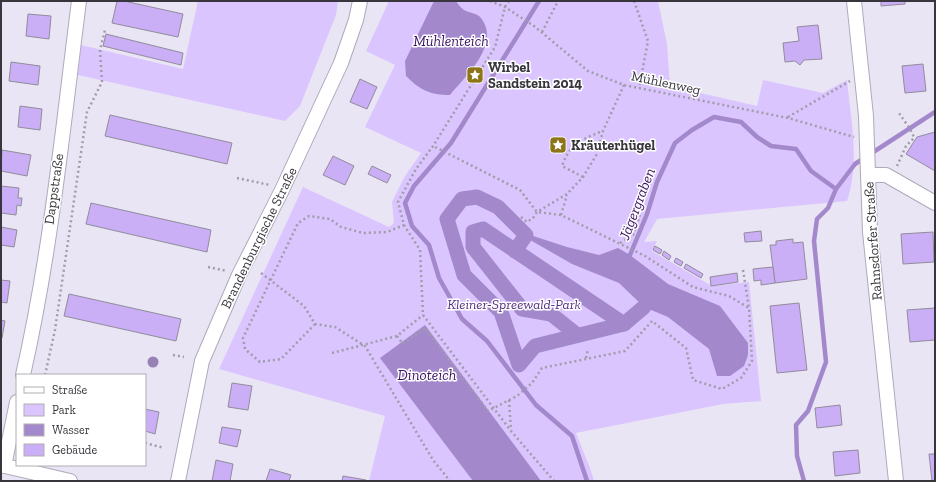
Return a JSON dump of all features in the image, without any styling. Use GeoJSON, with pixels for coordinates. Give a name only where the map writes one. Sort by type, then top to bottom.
{"type":"FeatureCollection","features":[{"type":"Feature","properties":{"kind":"street","name":"Dappstraße"},"geometry":{"type":"LineString","coordinates":[[23,374],[34,326],[52,209],[79,1]]}},
{"type":"Feature","properties":{"kind":"street","name":"Brandenburgische Straße"},"geometry":{"type":"LineString","coordinates":[[178,481],[202,361],[239,275],[282,190],[341,63],[356,20],[360,1]]}},
{"type":"Feature","properties":{"kind":"street","name":"Rahnsdorfer Straße"},"geometry":{"type":"LineString","coordinates":[[854,1],[866,116],[863,142],[868,175],[870,232],[896,481]]}},
{"type":"Feature","properties":{"kind":"street"},"geometry":{"type":"LineString","coordinates":[[868,175],[886,175],[935,203]]}},
{"type":"Feature","properties":{"kind":"street"},"geometry":{"type":"LineString","coordinates":[[16,406],[2,466],[70,481]]}},
{"type":"Feature","properties":{"kind":"path","name":"Mühlenweg"},"geometry":{"type":"LineString","coordinates":[[490,1],[516,14],[534,26],[588,71],[624,85],[788,118],[852,137],[863,142]]}},
{"type":"Feature","properties":{"kind":"path"},"geometry":{"type":"LineString","coordinates":[[509,1],[505,8],[495,47],[433,146],[416,169],[398,202],[404,225],[420,250],[423,315],[492,408],[554,481]]}},
{"type":"Feature","properties":{"kind":"path"},"geometry":{"type":"LineString","coordinates":[[542,32],[558,1]]}},
{"type":"Feature","properties":{"kind":"path"},"geometry":{"type":"LineString","coordinates":[[634,1],[648,41],[639,88]]}},
{"type":"Feature","properties":{"kind":"path"},"geometry":{"type":"LineString","coordinates":[[45,374],[55,330],[87,112],[102,82],[100,50],[105,30]]}},
{"type":"Feature","properties":{"kind":"path"},"geometry":{"type":"LineString","coordinates":[[788,118],[862,74]]}},
{"type":"Feature","properties":{"kind":"path"},"geometry":{"type":"LineString","coordinates":[[521,217],[527,222],[533,218],[537,212],[567,194],[583,177],[597,154],[603,131],[624,85]]}},
{"type":"Feature","properties":{"kind":"path"},"geometry":{"type":"LineString","coordinates":[[896,166],[906,146],[914,138],[913,132],[907,127],[899,113]]}},
{"type":"Feature","properties":{"kind":"path"},"geometry":{"type":"LineString","coordinates":[[583,177],[562,166],[567,151],[580,141],[603,131]]}},
{"type":"Feature","properties":{"kind":"path"},"geometry":{"type":"LineString","coordinates":[[433,146],[451,157],[520,190],[537,212],[561,215],[625,245],[645,256],[692,287],[729,296],[749,308]]}},
{"type":"Feature","properties":{"kind":"path"},"geometry":{"type":"LineString","coordinates":[[237,178],[271,186]]}},
{"type":"Feature","properties":{"kind":"path"},"geometry":{"type":"LineString","coordinates":[[561,215],[567,194]]}},
{"type":"Feature","properties":{"kind":"path"},"geometry":{"type":"LineString","coordinates":[[619,243],[633,235],[640,215]]}},
{"type":"Feature","properties":{"kind":"path"},"geometry":{"type":"LineString","coordinates":[[315,324],[281,359],[260,362],[245,349],[243,338],[298,223],[309,216],[330,219],[341,227],[363,233],[387,232],[404,225]]}},
{"type":"Feature","properties":{"kind":"path"},"geometry":{"type":"LineString","coordinates":[[208,267],[227,271]]}},
{"type":"Feature","properties":{"kind":"path"},"geometry":{"type":"LineString","coordinates":[[397,336],[403,344],[425,328],[488,411],[516,396],[532,383],[542,368],[625,351],[652,321],[686,348],[693,380],[722,389],[741,378],[752,361],[749,308],[743,270]]}},
{"type":"Feature","properties":{"kind":"path"},"geometry":{"type":"LineString","coordinates":[[261,273],[272,279],[304,306],[315,324]]}},
{"type":"Feature","properties":{"kind":"path"},"geometry":{"type":"LineString","coordinates":[[332,353],[365,346],[397,336],[423,315]]}},
{"type":"Feature","properties":{"kind":"path"},"geometry":{"type":"LineString","coordinates":[[315,324],[336,327],[365,346],[433,460],[450,481]]}},
{"type":"Feature","properties":{"kind":"path"},"geometry":{"type":"LineString","coordinates":[[586,358],[588,349]]}},
{"type":"Feature","properties":{"kind":"path"},"geometry":{"type":"LineString","coordinates":[[173,355],[184,357]]}},
{"type":"Feature","properties":{"kind":"path"},"geometry":{"type":"LineString","coordinates":[[509,400],[511,431]]}},
{"type":"Feature","properties":{"kind":"path"},"geometry":{"type":"LineString","coordinates":[[146,443],[164,448]]}},
{"type":"Feature","properties":{"kind":"green space"},"geometry":{"type":"Polygon","coordinates":[[[198,1],[338,1],[336,15],[300,106],[285,121],[78,75],[81,45],[183,69],[198,1]]]}},
{"type":"Feature","properties":{"kind":"green space","name":"Kleiner-Spreewald-Park"},"geometry":{"type":"Polygon","coordinates":[[[389,1],[658,1],[667,44],[670,86],[757,106],[763,80],[823,93],[847,80],[854,156],[851,186],[847,201],[657,219],[644,242],[657,241],[652,251],[712,286],[749,282],[761,401],[723,404],[576,433],[594,481],[369,481],[385,416],[219,369],[303,187],[389,227],[394,223],[392,202],[405,176],[421,153],[365,127],[395,65],[366,51],[389,1]]]}},
{"type":"Feature","properties":{"kind":"water","name":"Mühlenteich"},"geometry":{"type":"Polygon","coordinates":[[[434,1],[456,1],[464,10],[479,16],[486,28],[487,38],[479,59],[450,95],[426,91],[406,76],[405,61],[434,1]]]}},
{"type":"Feature","properties":{"kind":"water"},"geometry":{"type":"Polygon","coordinates":[[[527,234],[567,247],[599,255],[618,248],[630,255],[668,284],[720,306],[748,343],[748,355],[744,366],[730,376],[717,376],[709,349],[668,317],[644,307],[619,283],[572,264],[525,237],[527,234]]]}},
{"type":"Feature","properties":{"kind":"water","name":"Dinoteich"},"geometry":{"type":"Polygon","coordinates":[[[425,325],[541,481],[473,481],[380,358],[425,325]]]}},
{"type":"Feature","properties":{"kind":"building"},"geometry":{"type":"Polygon","coordinates":[[[117,1],[124,1],[183,14],[178,37],[112,23],[117,1]]]}},
{"type":"Feature","properties":{"kind":"building"},"geometry":{"type":"Polygon","coordinates":[[[881,1],[905,1],[905,4],[881,6],[881,1]]]}},
{"type":"Feature","properties":{"kind":"building"},"geometry":{"type":"Polygon","coordinates":[[[28,14],[51,16],[49,39],[26,36],[28,14]]]}},
{"type":"Feature","properties":{"kind":"building"},"geometry":{"type":"Polygon","coordinates":[[[818,25],[822,59],[804,60],[800,65],[795,61],[785,62],[783,43],[799,41],[797,27],[818,25]]]}},
{"type":"Feature","properties":{"kind":"building"},"geometry":{"type":"Polygon","coordinates":[[[106,34],[183,53],[181,65],[103,46],[106,34]]]}},
{"type":"Feature","properties":{"kind":"building"},"geometry":{"type":"Polygon","coordinates":[[[11,62],[40,66],[38,85],[9,81],[11,62]]]}},
{"type":"Feature","properties":{"kind":"building"},"geometry":{"type":"Polygon","coordinates":[[[923,64],[926,91],[905,93],[902,66],[923,64]]]}},
{"type":"Feature","properties":{"kind":"building"},"geometry":{"type":"Polygon","coordinates":[[[360,79],[377,87],[367,109],[350,102],[360,79]]]}},
{"type":"Feature","properties":{"kind":"building"},"geometry":{"type":"Polygon","coordinates":[[[20,106],[42,109],[40,130],[18,127],[20,106]]]}},
{"type":"Feature","properties":{"kind":"building"},"geometry":{"type":"Polygon","coordinates":[[[110,115],[232,143],[227,164],[105,136],[110,115]]]}},
{"type":"Feature","properties":{"kind":"building"},"geometry":{"type":"Polygon","coordinates":[[[935,132],[935,171],[906,154],[917,137],[935,132]]]}},
{"type":"Feature","properties":{"kind":"building"},"geometry":{"type":"Polygon","coordinates":[[[2,150],[31,155],[27,176],[1,171],[2,150]]]}},
{"type":"Feature","properties":{"kind":"building"},"geometry":{"type":"Polygon","coordinates":[[[333,156],[354,166],[345,185],[323,175],[333,156]]]}},
{"type":"Feature","properties":{"kind":"building"},"geometry":{"type":"Polygon","coordinates":[[[372,166],[391,175],[387,183],[368,174],[372,166]]]}},
{"type":"Feature","properties":{"kind":"building"},"geometry":{"type":"Polygon","coordinates":[[[1,186],[19,188],[18,198],[22,198],[21,206],[17,205],[16,215],[1,213],[1,186]]]}},
{"type":"Feature","properties":{"kind":"building"},"geometry":{"type":"Polygon","coordinates":[[[91,203],[211,230],[207,252],[86,224],[91,203]]]}},
{"type":"Feature","properties":{"kind":"building"},"geometry":{"type":"Polygon","coordinates":[[[628,222],[633,223],[631,231],[628,233],[625,230],[628,222]]]}},
{"type":"Feature","properties":{"kind":"building"},"geometry":{"type":"Polygon","coordinates":[[[1,227],[17,230],[14,247],[1,245],[1,227]]]}},
{"type":"Feature","properties":{"kind":"building"},"geometry":{"type":"Polygon","coordinates":[[[761,231],[762,241],[745,242],[744,233],[761,231]]]}},
{"type":"Feature","properties":{"kind":"building"},"geometry":{"type":"Polygon","coordinates":[[[933,232],[934,262],[903,264],[901,234],[933,232]]]}},
{"type":"Feature","properties":{"kind":"building"},"geometry":{"type":"Polygon","coordinates":[[[793,239],[793,243],[803,242],[807,279],[775,283],[770,245],[776,245],[776,241],[793,239]]]}},
{"type":"Feature","properties":{"kind":"building"},"geometry":{"type":"Polygon","coordinates":[[[655,246],[662,250],[660,254],[653,250],[655,246]]]}},
{"type":"Feature","properties":{"kind":"building"},"geometry":{"type":"Polygon","coordinates":[[[664,251],[671,256],[669,260],[662,255],[664,251]]]}},
{"type":"Feature","properties":{"kind":"building"},"geometry":{"type":"Polygon","coordinates":[[[676,258],[683,262],[681,266],[674,262],[676,258]]]}},
{"type":"Feature","properties":{"kind":"building"},"geometry":{"type":"Polygon","coordinates":[[[686,264],[703,274],[701,278],[684,268],[686,264]]]}},
{"type":"Feature","properties":{"kind":"building"},"geometry":{"type":"Polygon","coordinates":[[[773,267],[775,283],[761,285],[761,280],[754,281],[753,269],[773,267]]]}},
{"type":"Feature","properties":{"kind":"building"},"geometry":{"type":"Polygon","coordinates":[[[737,273],[738,282],[711,286],[710,277],[737,273]]]}},
{"type":"Feature","properties":{"kind":"building"},"geometry":{"type":"Polygon","coordinates":[[[1,280],[10,281],[7,303],[1,302],[1,280]]]}},
{"type":"Feature","properties":{"kind":"building"},"geometry":{"type":"Polygon","coordinates":[[[69,294],[181,319],[176,341],[64,316],[69,294]]]}},
{"type":"Feature","properties":{"kind":"building"},"geometry":{"type":"Polygon","coordinates":[[[799,303],[807,370],[777,373],[770,306],[799,303]]]}},
{"type":"Feature","properties":{"kind":"building"},"geometry":{"type":"Polygon","coordinates":[[[935,308],[935,340],[910,342],[907,310],[935,308]]]}},
{"type":"Feature","properties":{"kind":"building"},"geometry":{"type":"Polygon","coordinates":[[[1,320],[5,321],[2,338],[1,337],[1,320]]]}},
{"type":"Feature","properties":{"kind":"building"},"geometry":{"type":"Polygon","coordinates":[[[232,383],[252,386],[248,410],[228,407],[232,383]]]}},
{"type":"Feature","properties":{"kind":"building"},"geometry":{"type":"Polygon","coordinates":[[[840,405],[842,425],[817,428],[815,408],[840,405]]]}},
{"type":"Feature","properties":{"kind":"building"},"geometry":{"type":"Polygon","coordinates":[[[146,409],[159,412],[155,434],[146,431],[146,409]]]}},
{"type":"Feature","properties":{"kind":"building"},"geometry":{"type":"Polygon","coordinates":[[[222,427],[241,430],[237,447],[219,443],[222,427]]]}},
{"type":"Feature","properties":{"kind":"building"},"geometry":{"type":"Polygon","coordinates":[[[858,450],[860,473],[835,476],[833,452],[858,450]]]}},
{"type":"Feature","properties":{"kind":"building"},"geometry":{"type":"Polygon","coordinates":[[[929,454],[935,454],[935,481],[932,481],[929,454]]]}},
{"type":"Feature","properties":{"kind":"building"},"geometry":{"type":"Polygon","coordinates":[[[216,460],[233,464],[230,481],[212,481],[216,460]]]}},
{"type":"Feature","properties":{"kind":"building"},"geometry":{"type":"Polygon","coordinates":[[[270,469],[291,475],[289,481],[266,481],[270,469]]]}},
{"type":"Feature","properties":{"kind":"building"},"geometry":{"type":"Polygon","coordinates":[[[343,476],[366,480],[366,481],[342,481],[343,476]]]}},
{"type":"Feature","properties":{"kind":"waterway"},"geometry":{"type":"LineString","coordinates":[[539,1],[451,143],[414,186],[405,203],[412,226],[429,245],[439,278],[462,319],[487,341],[536,405],[572,436],[587,481]]}},
{"type":"Feature","properties":{"kind":"waterway","name":"Jägergraben"},"geometry":{"type":"LineString","coordinates":[[630,255],[647,214],[657,182],[675,143],[692,130],[714,117],[741,122],[757,137],[771,146],[796,149],[811,171],[836,189],[855,164],[935,112]]}},
{"type":"Feature","properties":{"kind":"waterway","name":"Jägergraben"},"geometry":{"type":"LineString","coordinates":[[804,481],[797,456],[796,425],[808,411],[826,362],[814,241],[817,219],[828,208],[836,189]]}},
{"type":"Feature","properties":{"kind":"waterway"},"geometry":{"type":"LineString","coordinates":[[515,251],[526,235],[498,207],[477,197],[462,199],[447,219],[464,275],[501,312],[519,365],[535,346],[624,324],[644,307]]}},
{"type":"Feature","properties":{"kind":"waterway"},"geometry":{"type":"LineString","coordinates":[[576,334],[551,314],[522,309],[473,247],[473,232],[483,229],[624,324]]}},
{"type":"Feature","properties":{"kind":"place","name":"Wirbel Sandstein 2014"},"geometry":{"type":"Point","coordinates":[475,75]}},
{"type":"Feature","properties":{"kind":"place","name":"Kräuterhügel"},"geometry":{"type":"Point","coordinates":[558,145]}}]}
